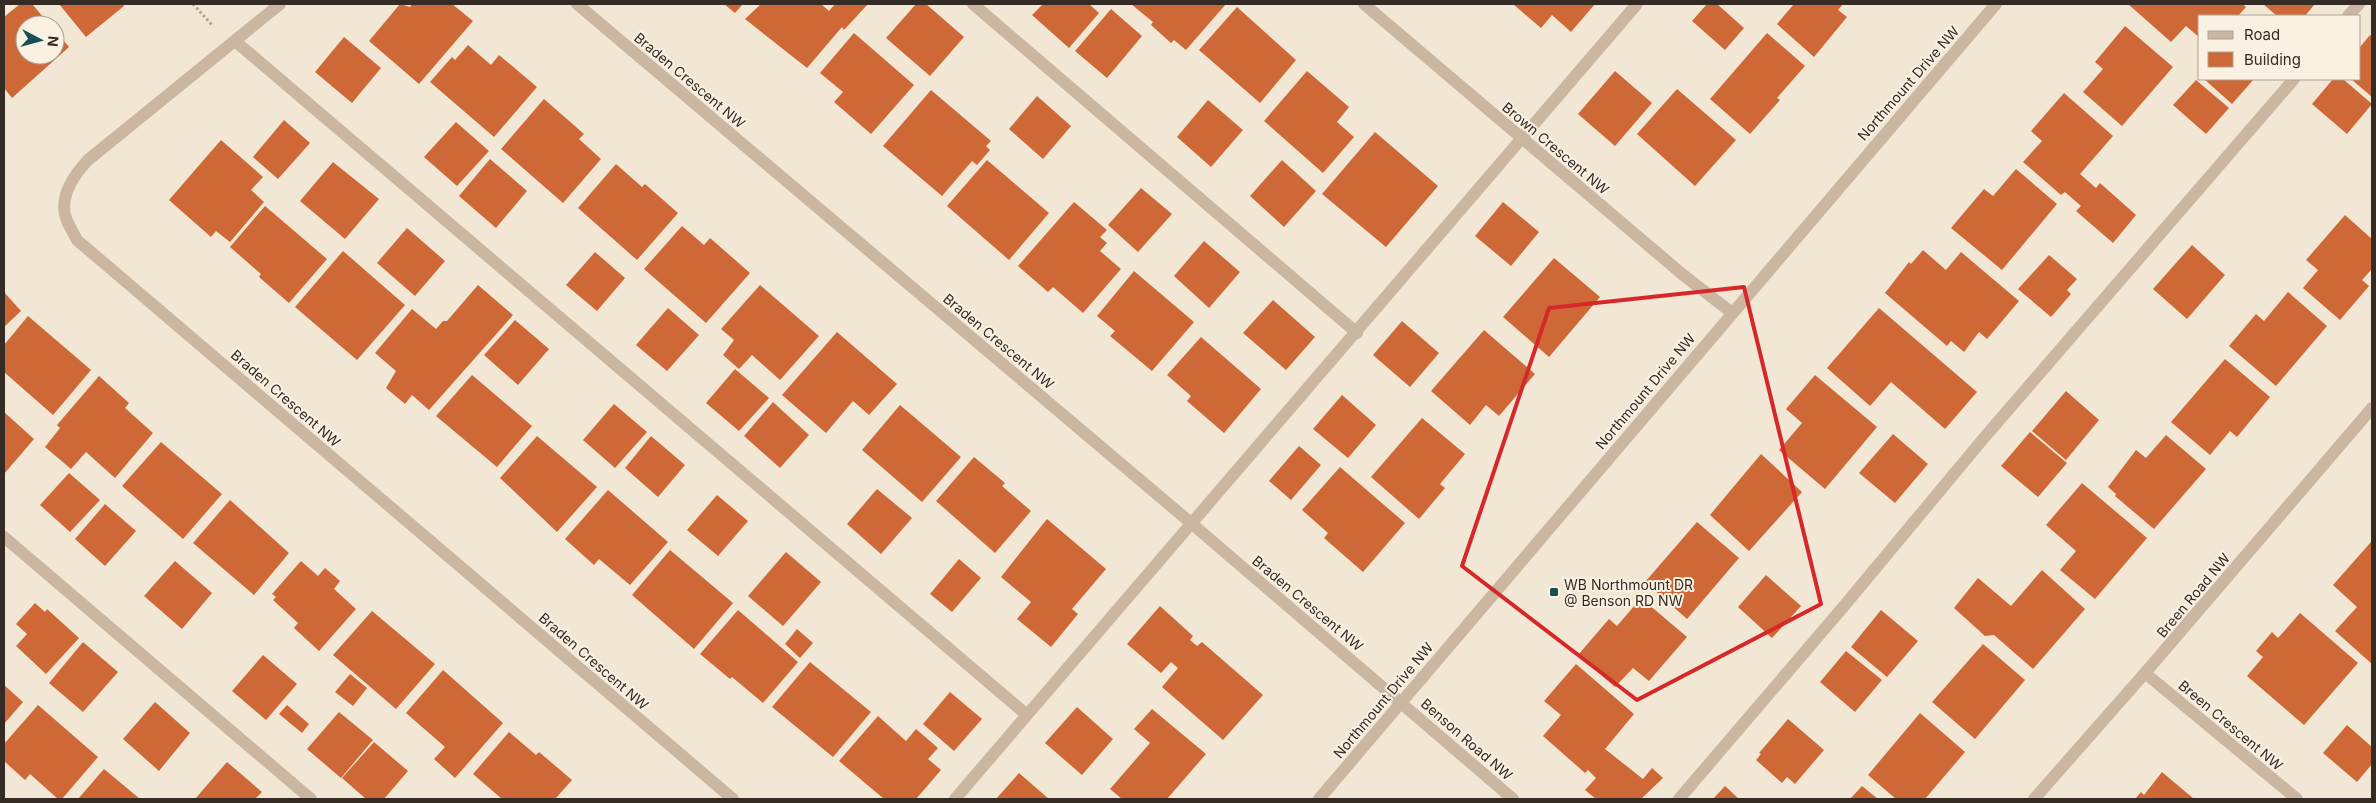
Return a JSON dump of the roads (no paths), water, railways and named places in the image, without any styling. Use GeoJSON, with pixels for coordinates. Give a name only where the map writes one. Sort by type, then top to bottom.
{"type":"FeatureCollection","features":[{"type":"Feature","properties":{"kind":"street","name":"Braden Crescent NW"},"geometry":{"type":"LineString","coordinates":[[280,4],[88,160],[74,175],[66,198],[65,218],[77,240],[733,799]]}},
{"type":"Feature","properties":{"kind":"street","name":"Braden Crescent NW"},"geometry":{"type":"LineString","coordinates":[[577,4],[1401,702]]}},
{"type":"Feature","properties":{"kind":"street"},"geometry":{"type":"LineString","coordinates":[[973,4],[1357,333]]}},
{"type":"Feature","properties":{"kind":"street","name":"Brown Crescent NW"},"geometry":{"type":"LineString","coordinates":[[1364,4],[1731,312]]}},
{"type":"Feature","properties":{"kind":"street"},"geometry":{"type":"LineString","coordinates":[[955,799],[1191,523],[1357,333],[1637,4]]}},
{"type":"Feature","properties":{"kind":"street","name":"Northmount Drive NW"},"geometry":{"type":"LineString","coordinates":[[1319,799],[1731,312],[1996,4]]}},
{"type":"Feature","properties":{"kind":"street"},"geometry":{"type":"LineString","coordinates":[[2349,15],[2359,4]]}},
{"type":"Feature","properties":{"kind":"street"},"geometry":{"type":"LineString","coordinates":[[235,41],[1027,715]]}},
{"type":"Feature","properties":{"kind":"street"},"geometry":{"type":"LineString","coordinates":[[1679,799],[1844,606],[1982,439],[2293,80]]}},
{"type":"Feature","properties":{"kind":"street","name":"Breen Road NW"},"geometry":{"type":"LineString","coordinates":[[2034,799],[2146,674],[2372,408]]}},
{"type":"Feature","properties":{"kind":"street"},"geometry":{"type":"LineString","coordinates":[[4,537],[311,799]]}},
{"type":"Feature","properties":{"kind":"street","name":"Breen Crescent NW"},"geometry":{"type":"LineString","coordinates":[[2146,674],[2297,799]]}},
{"type":"Feature","properties":{"kind":"street","name":"Benson Road NW"},"geometry":{"type":"LineString","coordinates":[[1401,702],[1513,799]]}},
{"type":"Feature","properties":{"kind":"place","name":"WB Northmount DR @ Benson RD NW"},"geometry":{"type":"Point","coordinates":[1554,592]}}]}
